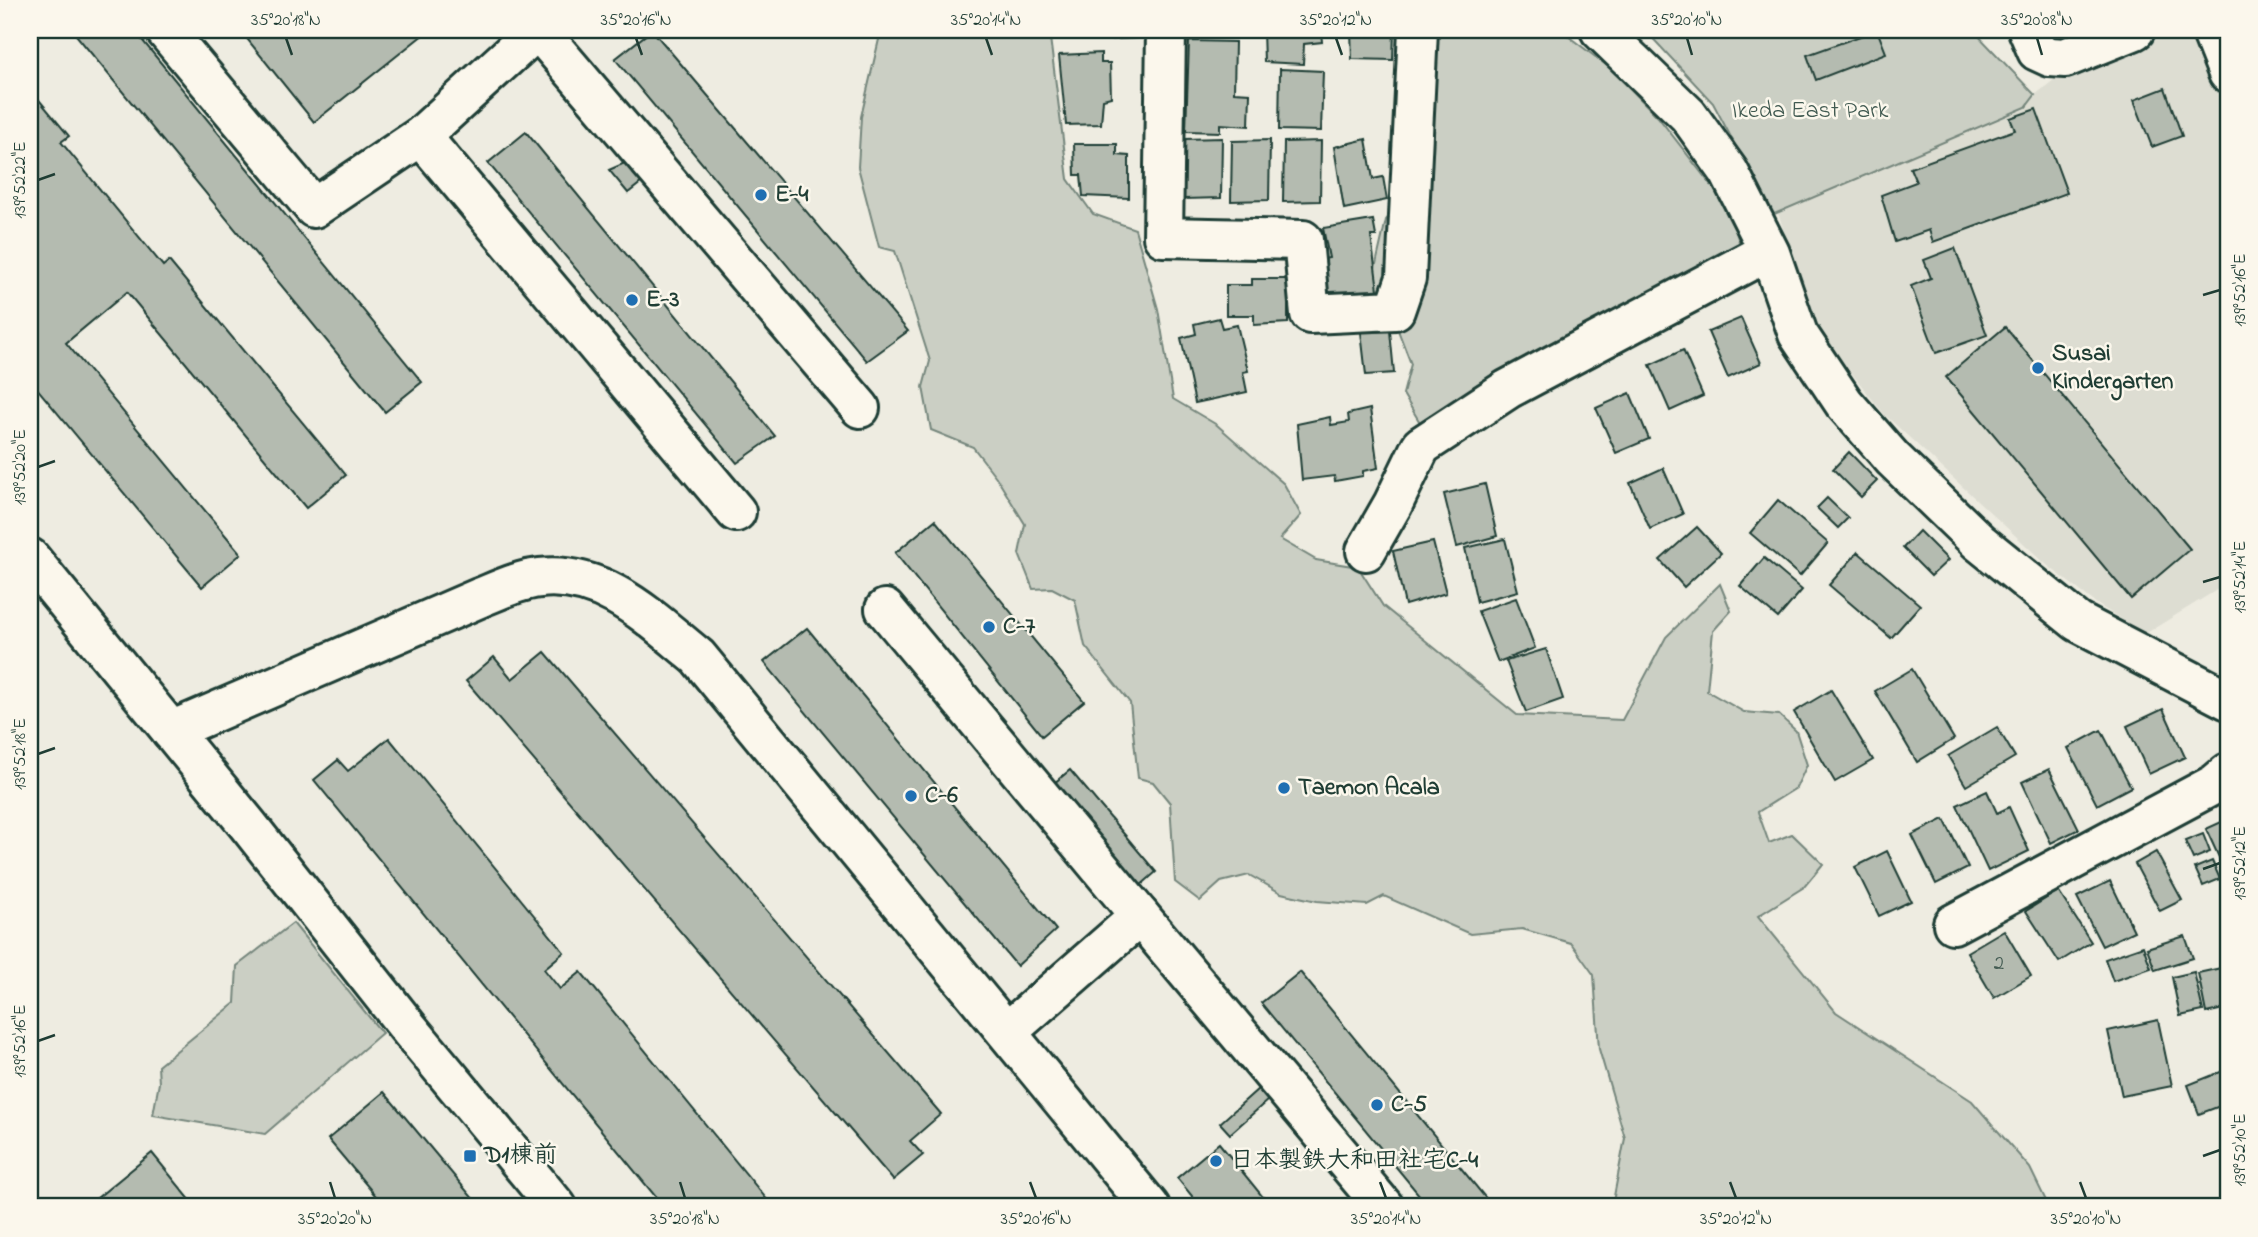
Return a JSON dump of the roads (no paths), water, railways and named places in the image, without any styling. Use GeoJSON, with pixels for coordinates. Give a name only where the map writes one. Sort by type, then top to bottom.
{"type":"FeatureCollection","features":[{"type":"Feature","properties":{"kind":"street"},"geometry":{"type":"LineString","coordinates":[[165,30],[314,208],[421,136],[538,30],[860,408]]}},
{"type":"Feature","properties":{"kind":"street"},"geometry":{"type":"LineString","coordinates":[[1166,30],[1163,237],[1303,240],[1310,314],[1395,310],[1405,278],[1418,30]]}},
{"type":"Feature","properties":{"kind":"street"},"geometry":{"type":"LineString","coordinates":[[2028,30],[2037,51],[2050,57],[2065,58],[2135,30]]}},
{"type":"Feature","properties":{"kind":"street"},"geometry":{"type":"LineString","coordinates":[[2211,30],[2228,73]]}},
{"type":"Feature","properties":{"kind":"street"},"geometry":{"type":"LineString","coordinates":[[1609,33],[1688,115],[1729,172],[1770,253],[1798,334],[1844,403],[1893,459],[1979,542],[2078,622],[2228,700]]}},
{"type":"Feature","properties":{"kind":"street"},"geometry":{"type":"LineString","coordinates":[[421,136],[736,512]]}},
{"type":"Feature","properties":{"kind":"street"},"geometry":{"type":"LineString","coordinates":[[1366,551],[1421,446],[1508,389],[1757,257]]}},
{"type":"Feature","properties":{"kind":"street"},"geometry":{"type":"LineString","coordinates":[[30,558],[248,825],[410,1030],[557,1207]]}},
{"type":"Feature","properties":{"kind":"street"},"geometry":{"type":"LineString","coordinates":[[170,731],[521,582],[561,578],[599,587],[628,600],[698,657],[1150,1207]]}},
{"type":"Feature","properties":{"kind":"street"},"geometry":{"type":"LineString","coordinates":[[885,609],[1384,1207]]}},
{"type":"Feature","properties":{"kind":"street"},"geometry":{"type":"LineString","coordinates":[[1953,924],[2215,784],[2228,773]]}},
{"type":"Feature","properties":{"kind":"street"},"geometry":{"type":"LineString","coordinates":[[1006,1032],[1140,916]]}},
{"type":"Feature","properties":{"kind":"place","name":"E-4"},"geometry":{"type":"Point","coordinates":[761,195]}},
{"type":"Feature","properties":{"kind":"place","name":"E-3"},"geometry":{"type":"Point","coordinates":[632,300]}},
{"type":"Feature","properties":{"kind":"place","name":"Susai Kindergarten"},"geometry":{"type":"Point","coordinates":[2038,368]}},
{"type":"Feature","properties":{"kind":"place","name":"C-7"},"geometry":{"type":"Point","coordinates":[989,627]}},
{"type":"Feature","properties":{"kind":"place","name":"Taemon Acala"},"geometry":{"type":"Point","coordinates":[1284,788]}},
{"type":"Feature","properties":{"kind":"place","name":"C-6"},"geometry":{"type":"Point","coordinates":[911,796]}},
{"type":"Feature","properties":{"kind":"place","name":"C-5"},"geometry":{"type":"Point","coordinates":[1377,1105]}},
{"type":"Feature","properties":{"kind":"place","name":"D1棟前"},"geometry":{"type":"Point","coordinates":[470,1156]}},
{"type":"Feature","properties":{"kind":"place","name":"日本製鉄大和田社宅C-4"},"geometry":{"type":"Point","coordinates":[1216,1161]}},
{"type":"Feature","properties":{"kind":"park label","name":"Ikeda East Park"},"geometry":{"type":"Point","coordinates":[1810,111]}}]}
